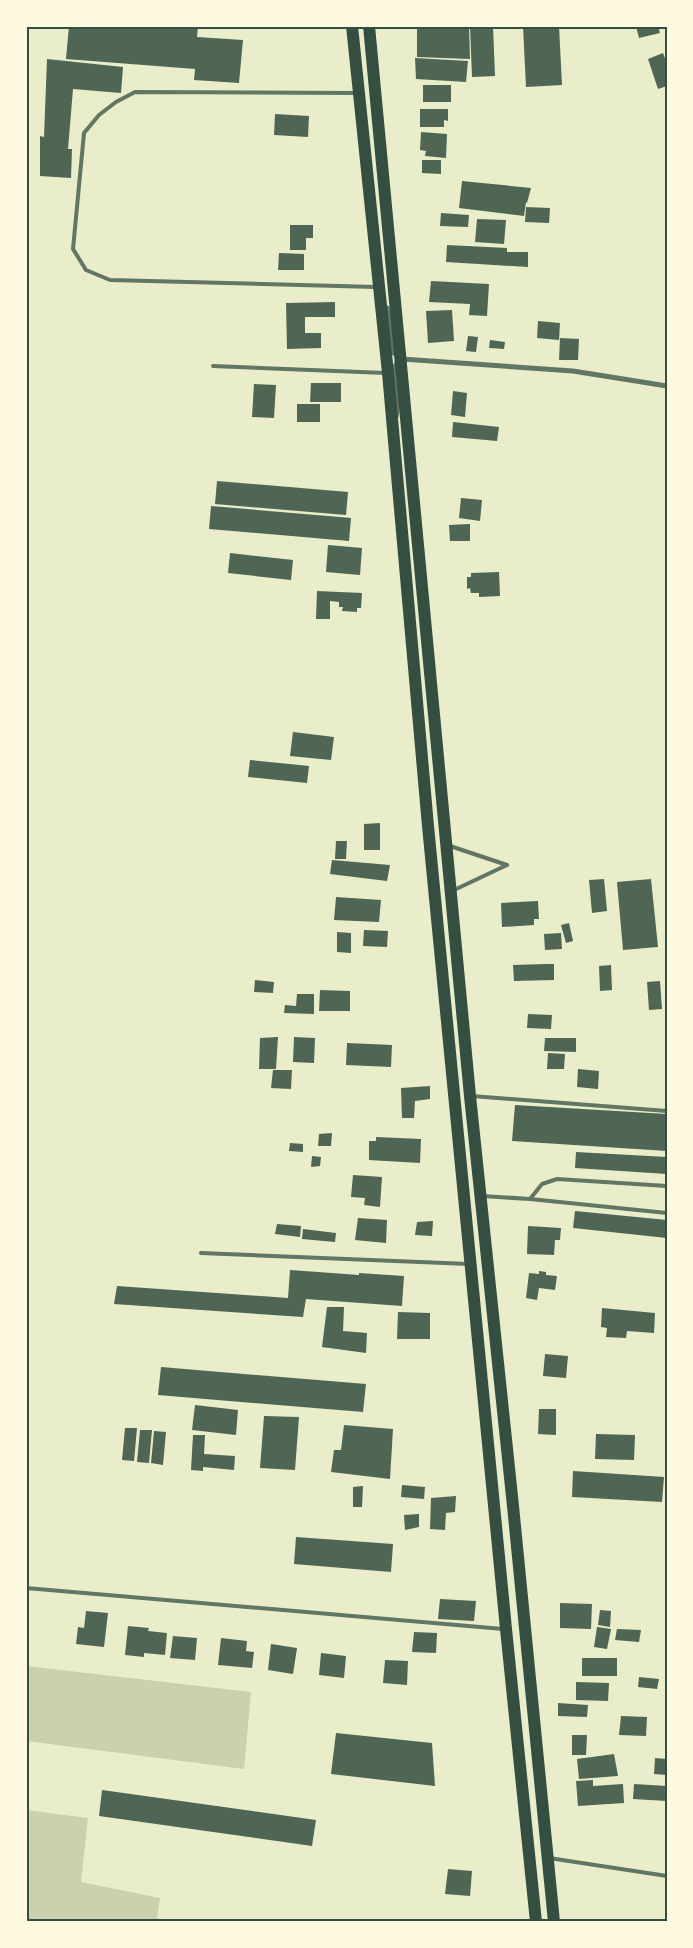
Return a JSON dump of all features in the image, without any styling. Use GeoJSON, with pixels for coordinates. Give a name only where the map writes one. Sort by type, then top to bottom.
{"type":"FeatureCollection","features":[{"type":"Feature","properties":{"kind":"main road"},"geometry":{"type":"LineString","coordinates":[[352,26],[388,373],[428,826],[536,1922]]}},
{"type":"Feature","properties":{"kind":"main road"},"geometry":{"type":"LineString","coordinates":[[369,26],[402,359],[450,892],[554,1922]]}},
{"type":"Feature","properties":{"kind":"street"},"geometry":{"type":"LineString","coordinates":[[380,301],[388,309],[394,354],[402,359],[573,371],[667,386]]}},
{"type":"Feature","properties":{"kind":"street"},"geometry":{"type":"LineString","coordinates":[[392,426],[398,410],[394,369],[395,365],[402,359]]}},
{"type":"Feature","properties":{"kind":"lane"},"geometry":{"type":"LineString","coordinates":[[358,93],[135,92],[116,102],[99,115],[84,133],[73,249],[86,270],[110,280],[378,287]]}},
{"type":"Feature","properties":{"kind":"lane"},"geometry":{"type":"LineString","coordinates":[[213,366],[388,373]]}},
{"type":"Feature","properties":{"kind":"lane"},"geometry":{"type":"LineString","coordinates":[[446,845],[507,866],[450,892]]}},
{"type":"Feature","properties":{"kind":"lane"},"geometry":{"type":"LineString","coordinates":[[470,1096],[667,1111]]}},
{"type":"Feature","properties":{"kind":"lane"},"geometry":{"type":"LineString","coordinates":[[530,1199],[542,1184],[557,1179],[667,1186]]}},
{"type":"Feature","properties":{"kind":"lane"},"geometry":{"type":"LineString","coordinates":[[480,1196],[530,1199],[667,1213]]}},
{"type":"Feature","properties":{"kind":"lane"},"geometry":{"type":"LineString","coordinates":[[201,1252],[470,1264]]}},
{"type":"Feature","properties":{"kind":"lane"},"geometry":{"type":"LineString","coordinates":[[26,1588],[506,1629]]}},
{"type":"Feature","properties":{"kind":"lane"},"geometry":{"type":"LineString","coordinates":[[547,1858],[667,1876]]}},
{"type":"Feature","properties":{"kind":"green space"},"geometry":{"type":"Polygon","coordinates":[[[26,1666],[251,1692],[244,1769],[26,1741],[26,1666]]]}},
{"type":"Feature","properties":{"kind":"green space"},"geometry":{"type":"Polygon","coordinates":[[[26,1810],[88,1818],[81,1882],[160,1898],[157,1918],[173,1922],[26,1922],[26,1810]]]}},
{"type":"Feature","properties":{"kind":"building"},"geometry":{"type":"Polygon","coordinates":[[[69,26],[198,26],[197,37],[243,40],[239,83],[194,80],[195,69],[66,59],[69,26]]]}},
{"type":"Feature","properties":{"kind":"building"},"geometry":{"type":"Polygon","coordinates":[[[458,26],[469,26],[470,59],[417,57],[417,29],[458,29],[458,26]]]}},
{"type":"Feature","properties":{"kind":"building"},"geometry":{"type":"Polygon","coordinates":[[[470,26],[493,26],[495,76],[472,77],[470,26]]]}},
{"type":"Feature","properties":{"kind":"building"},"geometry":{"type":"Polygon","coordinates":[[[523,26],[559,26],[562,85],[526,87],[523,26]]]}},
{"type":"Feature","properties":{"kind":"building"},"geometry":{"type":"Polygon","coordinates":[[[636,26],[658,26],[660,33],[639,38],[636,26]]]}},
{"type":"Feature","properties":{"kind":"building"},"geometry":{"type":"Polygon","coordinates":[[[663,53],[667,64],[667,86],[658,89],[648,59],[663,53]]]}},
{"type":"Feature","properties":{"kind":"building"},"geometry":{"type":"Polygon","coordinates":[[[415,58],[468,61],[466,82],[416,79],[415,58]]]}},
{"type":"Feature","properties":{"kind":"building"},"geometry":{"type":"Polygon","coordinates":[[[47,59],[123,67],[121,93],[73,89],[68,149],[72,149],[71,178],[40,176],[40,136],[44,137],[47,59]]]}},
{"type":"Feature","properties":{"kind":"building"},"geometry":{"type":"Polygon","coordinates":[[[423,85],[451,85],[451,102],[423,102],[423,85]]]}},
{"type":"Feature","properties":{"kind":"building"},"geometry":{"type":"Polygon","coordinates":[[[420,109],[448,109],[448,121],[444,120],[444,127],[420,127],[420,109]]]}},
{"type":"Feature","properties":{"kind":"building"},"geometry":{"type":"Polygon","coordinates":[[[275,114],[309,116],[308,137],[274,135],[275,114]]]}},
{"type":"Feature","properties":{"kind":"building"},"geometry":{"type":"Polygon","coordinates":[[[421,132],[447,134],[446,158],[425,156],[426,151],[420,150],[421,132]]]}},
{"type":"Feature","properties":{"kind":"building"},"geometry":{"type":"Polygon","coordinates":[[[422,160],[441,160],[441,174],[422,173],[422,160]]]}},
{"type":"Feature","properties":{"kind":"building"},"geometry":{"type":"Polygon","coordinates":[[[462,181],[531,188],[524,216],[459,208],[462,181]]]}},
{"type":"Feature","properties":{"kind":"building"},"geometry":{"type":"Polygon","coordinates":[[[526,207],[550,208],[549,223],[525,222],[526,207]]]}},
{"type":"Feature","properties":{"kind":"building"},"geometry":{"type":"Polygon","coordinates":[[[441,213],[469,215],[468,227],[440,226],[441,213]]]}},
{"type":"Feature","properties":{"kind":"building"},"geometry":{"type":"Polygon","coordinates":[[[477,219],[506,220],[504,244],[475,242],[477,219]]]}},
{"type":"Feature","properties":{"kind":"building"},"geometry":{"type":"Polygon","coordinates":[[[290,225],[313,225],[313,238],[306,238],[306,250],[290,250],[290,225]]]}},
{"type":"Feature","properties":{"kind":"building"},"geometry":{"type":"Polygon","coordinates":[[[447,245],[507,248],[507,252],[528,252],[528,267],[446,262],[447,245]]]}},
{"type":"Feature","properties":{"kind":"building"},"geometry":{"type":"Polygon","coordinates":[[[279,253],[304,254],[304,270],[278,270],[279,253]]]}},
{"type":"Feature","properties":{"kind":"building"},"geometry":{"type":"Polygon","coordinates":[[[431,281],[489,284],[487,316],[469,315],[470,304],[429,302],[431,281]]]}},
{"type":"Feature","properties":{"kind":"building"},"geometry":{"type":"Polygon","coordinates":[[[335,302],[335,317],[305,317],[305,333],[321,333],[321,348],[287,349],[286,303],[335,302]]]}},
{"type":"Feature","properties":{"kind":"building"},"geometry":{"type":"Polygon","coordinates":[[[452,310],[454,341],[428,343],[426,311],[452,310]]]}},
{"type":"Feature","properties":{"kind":"building"},"geometry":{"type":"Polygon","coordinates":[[[538,321],[560,323],[559,340],[537,338],[538,321]]]}},
{"type":"Feature","properties":{"kind":"building"},"geometry":{"type":"Polygon","coordinates":[[[468,336],[478,337],[476,352],[466,351],[468,336]]]}},
{"type":"Feature","properties":{"kind":"building"},"geometry":{"type":"Polygon","coordinates":[[[560,338],[579,339],[578,360],[559,360],[560,338]]]}},
{"type":"Feature","properties":{"kind":"building"},"geometry":{"type":"Polygon","coordinates":[[[490,340],[505,342],[504,349],[489,348],[490,340]]]}},
{"type":"Feature","properties":{"kind":"building"},"geometry":{"type":"Polygon","coordinates":[[[311,383],[341,383],[341,402],[310,402],[311,383]]]}},
{"type":"Feature","properties":{"kind":"building"},"geometry":{"type":"Polygon","coordinates":[[[254,384],[276,385],[274,418],[252,417],[254,384]]]}},
{"type":"Feature","properties":{"kind":"building"},"geometry":{"type":"Polygon","coordinates":[[[453,391],[467,393],[465,417],[451,415],[453,391]]]}},
{"type":"Feature","properties":{"kind":"building"},"geometry":{"type":"Polygon","coordinates":[[[297,404],[320,404],[320,422],[297,422],[297,404]]]}},
{"type":"Feature","properties":{"kind":"building"},"geometry":{"type":"Polygon","coordinates":[[[453,422],[499,427],[497,441],[452,437],[453,422]]]}},
{"type":"Feature","properties":{"kind":"building"},"geometry":{"type":"Polygon","coordinates":[[[217,481],[348,492],[346,515],[215,504],[217,481]]]}},
{"type":"Feature","properties":{"kind":"building"},"geometry":{"type":"Polygon","coordinates":[[[461,498],[482,500],[480,521],[459,518],[461,498]]]}},
{"type":"Feature","properties":{"kind":"building"},"geometry":{"type":"Polygon","coordinates":[[[211,506],[351,518],[349,541],[209,529],[211,506]]]}},
{"type":"Feature","properties":{"kind":"building"},"geometry":{"type":"Polygon","coordinates":[[[470,524],[470,541],[450,541],[449,525],[470,524]]]}},
{"type":"Feature","properties":{"kind":"building"},"geometry":{"type":"Polygon","coordinates":[[[328,545],[362,548],[360,575],[326,572],[328,545]]]}},
{"type":"Feature","properties":{"kind":"building"},"geometry":{"type":"Polygon","coordinates":[[[230,553],[293,560],[291,580],[228,573],[230,553]]]}},
{"type":"Feature","properties":{"kind":"building"},"geometry":{"type":"Polygon","coordinates":[[[499,572],[500,596],[479,597],[479,593],[471,593],[470,588],[467,589],[467,577],[471,577],[471,573],[499,572]]]}},
{"type":"Feature","properties":{"kind":"building"},"geometry":{"type":"Polygon","coordinates":[[[317,591],[362,593],[361,608],[357,608],[357,612],[342,611],[343,607],[339,607],[339,602],[330,601],[330,619],[316,619],[317,591]]]}},
{"type":"Feature","properties":{"kind":"building"},"geometry":{"type":"Polygon","coordinates":[[[293,732],[334,737],[331,760],[290,756],[293,732]]]}},
{"type":"Feature","properties":{"kind":"building"},"geometry":{"type":"Polygon","coordinates":[[[250,760],[309,766],[307,783],[248,777],[250,760]]]}},
{"type":"Feature","properties":{"kind":"building"},"geometry":{"type":"Polygon","coordinates":[[[380,823],[380,850],[364,850],[364,824],[380,823]]]}},
{"type":"Feature","properties":{"kind":"building"},"geometry":{"type":"Polygon","coordinates":[[[336,841],[347,841],[346,859],[335,859],[336,841]]]}},
{"type":"Feature","properties":{"kind":"building"},"geometry":{"type":"Polygon","coordinates":[[[332,860],[390,865],[387,881],[330,874],[332,860]]]}},
{"type":"Feature","properties":{"kind":"building"},"geometry":{"type":"Polygon","coordinates":[[[604,879],[607,911],[592,913],[589,880],[604,879]]]}},
{"type":"Feature","properties":{"kind":"building"},"geometry":{"type":"Polygon","coordinates":[[[651,879],[658,947],[623,950],[617,882],[651,879]]]}},
{"type":"Feature","properties":{"kind":"building"},"geometry":{"type":"Polygon","coordinates":[[[336,897],[381,900],[379,922],[334,920],[336,897]]]}},
{"type":"Feature","properties":{"kind":"building"},"geometry":{"type":"Polygon","coordinates":[[[538,901],[539,919],[534,919],[534,925],[502,927],[501,903],[538,901]]]}},
{"type":"Feature","properties":{"kind":"building"},"geometry":{"type":"Polygon","coordinates":[[[569,923],[573,941],[566,943],[561,925],[569,923]]]}},
{"type":"Feature","properties":{"kind":"building"},"geometry":{"type":"Polygon","coordinates":[[[364,930],[388,931],[387,947],[363,946],[364,930]]]}},
{"type":"Feature","properties":{"kind":"building"},"geometry":{"type":"Polygon","coordinates":[[[337,932],[351,933],[351,953],[337,952],[337,932]]]}},
{"type":"Feature","properties":{"kind":"building"},"geometry":{"type":"Polygon","coordinates":[[[561,933],[562,949],[545,950],[544,934],[561,933]]]}},
{"type":"Feature","properties":{"kind":"building"},"geometry":{"type":"Polygon","coordinates":[[[554,964],[554,980],[514,981],[513,965],[554,964]]]}},
{"type":"Feature","properties":{"kind":"building"},"geometry":{"type":"Polygon","coordinates":[[[611,965],[612,990],[600,991],[599,966],[611,965]]]}},
{"type":"Feature","properties":{"kind":"building"},"geometry":{"type":"Polygon","coordinates":[[[255,980],[274,982],[273,993],[254,992],[255,980]]]}},
{"type":"Feature","properties":{"kind":"building"},"geometry":{"type":"Polygon","coordinates":[[[660,981],[662,1009],[649,1010],[647,982],[660,981]]]}},
{"type":"Feature","properties":{"kind":"building"},"geometry":{"type":"Polygon","coordinates":[[[320,990],[350,991],[350,1011],[319,1011],[320,990]]]}},
{"type":"Feature","properties":{"kind":"building"},"geometry":{"type":"Polygon","coordinates":[[[297,994],[314,994],[314,1014],[284,1013],[285,1005],[296,1006],[297,994]]]}},
{"type":"Feature","properties":{"kind":"building"},"geometry":{"type":"Polygon","coordinates":[[[528,1014],[552,1015],[551,1029],[527,1028],[528,1014]]]}},
{"type":"Feature","properties":{"kind":"building"},"geometry":{"type":"Polygon","coordinates":[[[278,1037],[276,1069],[259,1069],[260,1038],[278,1037]]]}},
{"type":"Feature","properties":{"kind":"building"},"geometry":{"type":"Polygon","coordinates":[[[294,1037],[315,1038],[314,1063],[293,1062],[294,1037]]]}},
{"type":"Feature","properties":{"kind":"building"},"geometry":{"type":"Polygon","coordinates":[[[545,1038],[576,1038],[576,1052],[544,1051],[545,1038]]]}},
{"type":"Feature","properties":{"kind":"building"},"geometry":{"type":"Polygon","coordinates":[[[347,1043],[392,1045],[391,1067],[346,1065],[347,1043]]]}},
{"type":"Feature","properties":{"kind":"building"},"geometry":{"type":"Polygon","coordinates":[[[548,1053],[565,1054],[564,1069],[547,1069],[548,1053]]]}},
{"type":"Feature","properties":{"kind":"building"},"geometry":{"type":"Polygon","coordinates":[[[578,1069],[599,1071],[598,1089],[577,1087],[578,1069]]]}},
{"type":"Feature","properties":{"kind":"building"},"geometry":{"type":"Polygon","coordinates":[[[273,1070],[292,1070],[291,1089],[271,1088],[273,1070]]]}},
{"type":"Feature","properties":{"kind":"building"},"geometry":{"type":"Polygon","coordinates":[[[430,1086],[430,1099],[415,1101],[414,1118],[402,1118],[401,1088],[430,1086]]]}},
{"type":"Feature","properties":{"kind":"building"},"geometry":{"type":"Polygon","coordinates":[[[515,1105],[667,1114],[667,1151],[512,1141],[515,1105]]]}},
{"type":"Feature","properties":{"kind":"building"},"geometry":{"type":"Polygon","coordinates":[[[332,1133],[331,1146],[318,1146],[319,1134],[332,1133]]]}},
{"type":"Feature","properties":{"kind":"building"},"geometry":{"type":"Polygon","coordinates":[[[376,1137],[421,1139],[420,1163],[369,1160],[369,1141],[376,1141],[376,1137]]]}},
{"type":"Feature","properties":{"kind":"building"},"geometry":{"type":"Polygon","coordinates":[[[290,1143],[303,1144],[303,1152],[289,1151],[290,1143]]]}},
{"type":"Feature","properties":{"kind":"building"},"geometry":{"type":"Polygon","coordinates":[[[576,1152],[667,1157],[667,1174],[575,1168],[576,1152]]]}},
{"type":"Feature","properties":{"kind":"building"},"geometry":{"type":"Polygon","coordinates":[[[312,1156],[321,1157],[320,1166],[311,1167],[312,1156]]]}},
{"type":"Feature","properties":{"kind":"building"},"geometry":{"type":"Polygon","coordinates":[[[353,1175],[382,1177],[380,1207],[364,1205],[365,1198],[351,1197],[353,1175]]]}},
{"type":"Feature","properties":{"kind":"building"},"geometry":{"type":"Polygon","coordinates":[[[575,1211],[667,1220],[667,1238],[573,1228],[575,1211]]]}},
{"type":"Feature","properties":{"kind":"building"},"geometry":{"type":"Polygon","coordinates":[[[358,1218],[387,1220],[386,1243],[355,1240],[358,1218]]]}},
{"type":"Feature","properties":{"kind":"building"},"geometry":{"type":"Polygon","coordinates":[[[433,1221],[432,1236],[415,1235],[417,1222],[433,1221]]]}},
{"type":"Feature","properties":{"kind":"building"},"geometry":{"type":"Polygon","coordinates":[[[277,1224],[301,1226],[300,1237],[275,1234],[277,1224]]]}},
{"type":"Feature","properties":{"kind":"building"},"geometry":{"type":"Polygon","coordinates":[[[528,1226],[561,1228],[560,1240],[555,1240],[554,1255],[527,1254],[528,1226]]]}},
{"type":"Feature","properties":{"kind":"building"},"geometry":{"type":"Polygon","coordinates":[[[303,1229],[336,1233],[335,1242],[302,1239],[303,1229]]]}},
{"type":"Feature","properties":{"kind":"building"},"geometry":{"type":"Polygon","coordinates":[[[290,1270],[404,1276],[402,1306],[306,1299],[303,1317],[114,1304],[117,1286],[288,1298],[290,1270]]]}},
{"type":"Feature","properties":{"kind":"building"},"geometry":{"type":"Polygon","coordinates":[[[539,1271],[546,1272],[546,1275],[557,1276],[555,1290],[539,1288],[537,1300],[526,1298],[529,1273],[539,1274],[539,1271]]]}},
{"type":"Feature","properties":{"kind":"building"},"geometry":{"type":"Polygon","coordinates":[[[327,1307],[344,1307],[343,1331],[367,1333],[366,1353],[322,1347],[327,1307]]]}},
{"type":"Feature","properties":{"kind":"building"},"geometry":{"type":"Polygon","coordinates":[[[602,1308],[655,1313],[654,1333],[627,1331],[626,1338],[606,1337],[607,1328],[601,1327],[602,1308]]]}},
{"type":"Feature","properties":{"kind":"building"},"geometry":{"type":"Polygon","coordinates":[[[398,1312],[430,1313],[430,1339],[397,1339],[398,1312]]]}},
{"type":"Feature","properties":{"kind":"building"},"geometry":{"type":"Polygon","coordinates":[[[545,1354],[568,1356],[566,1378],[543,1376],[545,1354]]]}},
{"type":"Feature","properties":{"kind":"building"},"geometry":{"type":"Polygon","coordinates":[[[161,1367],[366,1384],[363,1412],[158,1395],[161,1367]]]}},
{"type":"Feature","properties":{"kind":"building"},"geometry":{"type":"Polygon","coordinates":[[[195,1405],[238,1410],[236,1435],[192,1430],[195,1405]]]}},
{"type":"Feature","properties":{"kind":"building"},"geometry":{"type":"Polygon","coordinates":[[[539,1409],[556,1409],[556,1435],[538,1434],[539,1409]]]}},
{"type":"Feature","properties":{"kind":"building"},"geometry":{"type":"Polygon","coordinates":[[[264,1416],[299,1417],[295,1470],[260,1468],[264,1416]]]}},
{"type":"Feature","properties":{"kind":"building"},"geometry":{"type":"Polygon","coordinates":[[[344,1425],[393,1429],[390,1479],[331,1472],[334,1450],[341,1450],[344,1425]]]}},
{"type":"Feature","properties":{"kind":"building"},"geometry":{"type":"Polygon","coordinates":[[[125,1428],[137,1428],[134,1461],[122,1460],[125,1428]]]}},
{"type":"Feature","properties":{"kind":"building"},"geometry":{"type":"Polygon","coordinates":[[[140,1430],[152,1430],[149,1463],[137,1462],[140,1430]]]}},
{"type":"Feature","properties":{"kind":"building"},"geometry":{"type":"Polygon","coordinates":[[[154,1431],[166,1432],[163,1465],[151,1463],[154,1431]]]}},
{"type":"Feature","properties":{"kind":"building"},"geometry":{"type":"Polygon","coordinates":[[[596,1434],[635,1435],[634,1460],[595,1459],[596,1434]]]}},
{"type":"Feature","properties":{"kind":"building"},"geometry":{"type":"Polygon","coordinates":[[[193,1435],[205,1435],[204,1454],[235,1456],[234,1470],[203,1467],[203,1471],[191,1470],[193,1435]]]}},
{"type":"Feature","properties":{"kind":"building"},"geometry":{"type":"Polygon","coordinates":[[[573,1471],[664,1477],[662,1502],[572,1497],[573,1471]]]}},
{"type":"Feature","properties":{"kind":"building"},"geometry":{"type":"Polygon","coordinates":[[[402,1485],[425,1487],[424,1499],[401,1497],[402,1485]]]}},
{"type":"Feature","properties":{"kind":"building"},"geometry":{"type":"Polygon","coordinates":[[[363,1486],[362,1507],[353,1507],[353,1487],[363,1486]]]}},
{"type":"Feature","properties":{"kind":"building"},"geometry":{"type":"Polygon","coordinates":[[[456,1496],[455,1512],[446,1513],[445,1530],[430,1529],[431,1498],[456,1496]]]}},
{"type":"Feature","properties":{"kind":"building"},"geometry":{"type":"Polygon","coordinates":[[[419,1514],[419,1527],[405,1530],[404,1515],[419,1514]]]}},
{"type":"Feature","properties":{"kind":"building"},"geometry":{"type":"Polygon","coordinates":[[[296,1537],[393,1544],[391,1572],[294,1564],[296,1537]]]}},
{"type":"Feature","properties":{"kind":"building"},"geometry":{"type":"Polygon","coordinates":[[[440,1599],[476,1601],[474,1621],[438,1619],[440,1599]]]}},
{"type":"Feature","properties":{"kind":"building"},"geometry":{"type":"Polygon","coordinates":[[[560,1603],[592,1604],[591,1629],[560,1628],[560,1603]]]}},
{"type":"Feature","properties":{"kind":"building"},"geometry":{"type":"Polygon","coordinates":[[[600,1610],[611,1611],[610,1627],[598,1625],[600,1610]]]}},
{"type":"Feature","properties":{"kind":"building"},"geometry":{"type":"Polygon","coordinates":[[[86,1611],[108,1613],[104,1647],[76,1644],[78,1627],[84,1628],[86,1611]]]}},
{"type":"Feature","properties":{"kind":"building"},"geometry":{"type":"Polygon","coordinates":[[[128,1626],[149,1628],[148,1631],[167,1633],[165,1655],[144,1653],[144,1657],[125,1655],[128,1626]]]}},
{"type":"Feature","properties":{"kind":"building"},"geometry":{"type":"Polygon","coordinates":[[[597,1627],[611,1629],[607,1649],[594,1647],[597,1627]]]}},
{"type":"Feature","properties":{"kind":"building"},"geometry":{"type":"Polygon","coordinates":[[[617,1629],[641,1630],[639,1642],[615,1640],[617,1629]]]}},
{"type":"Feature","properties":{"kind":"building"},"geometry":{"type":"Polygon","coordinates":[[[414,1632],[437,1633],[436,1653],[412,1652],[414,1632]]]}},
{"type":"Feature","properties":{"kind":"building"},"geometry":{"type":"Polygon","coordinates":[[[173,1636],[197,1638],[195,1660],[170,1658],[173,1636]]]}},
{"type":"Feature","properties":{"kind":"building"},"geometry":{"type":"Polygon","coordinates":[[[221,1638],[247,1641],[246,1651],[254,1652],[252,1668],[218,1665],[221,1638]]]}},
{"type":"Feature","properties":{"kind":"building"},"geometry":{"type":"Polygon","coordinates":[[[271,1644],[297,1648],[293,1674],[268,1670],[271,1644]]]}},
{"type":"Feature","properties":{"kind":"building"},"geometry":{"type":"Polygon","coordinates":[[[321,1653],[346,1656],[344,1678],[319,1675],[321,1653]]]}},
{"type":"Feature","properties":{"kind":"building"},"geometry":{"type":"Polygon","coordinates":[[[582,1658],[617,1658],[617,1676],[582,1676],[582,1658]]]}},
{"type":"Feature","properties":{"kind":"building"},"geometry":{"type":"Polygon","coordinates":[[[385,1660],[408,1661],[407,1685],[383,1683],[385,1660]]]}},
{"type":"Feature","properties":{"kind":"building"},"geometry":{"type":"Polygon","coordinates":[[[639,1677],[659,1679],[657,1689],[638,1687],[639,1677]]]}},
{"type":"Feature","properties":{"kind":"building"},"geometry":{"type":"Polygon","coordinates":[[[576,1682],[609,1683],[608,1701],[576,1700],[576,1682]]]}},
{"type":"Feature","properties":{"kind":"building"},"geometry":{"type":"Polygon","coordinates":[[[558,1703],[588,1705],[587,1717],[558,1716],[558,1703]]]}},
{"type":"Feature","properties":{"kind":"building"},"geometry":{"type":"Polygon","coordinates":[[[621,1716],[647,1717],[646,1736],[619,1735],[621,1716]]]}},
{"type":"Feature","properties":{"kind":"building"},"geometry":{"type":"Polygon","coordinates":[[[336,1733],[432,1743],[435,1786],[331,1774],[336,1733]]]}},
{"type":"Feature","properties":{"kind":"building"},"geometry":{"type":"Polygon","coordinates":[[[572,1735],[587,1735],[586,1755],[572,1755],[572,1735]]]}},
{"type":"Feature","properties":{"kind":"building"},"geometry":{"type":"Polygon","coordinates":[[[614,1754],[618,1776],[579,1779],[577,1759],[614,1754]]]}},
{"type":"Feature","properties":{"kind":"building"},"geometry":{"type":"Polygon","coordinates":[[[655,1758],[667,1759],[667,1775],[654,1774],[655,1758]]]}},
{"type":"Feature","properties":{"kind":"building"},"geometry":{"type":"Polygon","coordinates":[[[593,1780],[593,1786],[623,1784],[624,1803],[578,1806],[576,1781],[593,1780]]]}},
{"type":"Feature","properties":{"kind":"building"},"geometry":{"type":"Polygon","coordinates":[[[634,1784],[667,1786],[667,1801],[633,1799],[634,1784]]]}},
{"type":"Feature","properties":{"kind":"building"},"geometry":{"type":"Polygon","coordinates":[[[102,1790],[316,1820],[312,1846],[99,1816],[102,1790]]]}},
{"type":"Feature","properties":{"kind":"building"},"geometry":{"type":"Polygon","coordinates":[[[448,1869],[472,1871],[470,1896],[445,1894],[448,1869]]]}}]}
